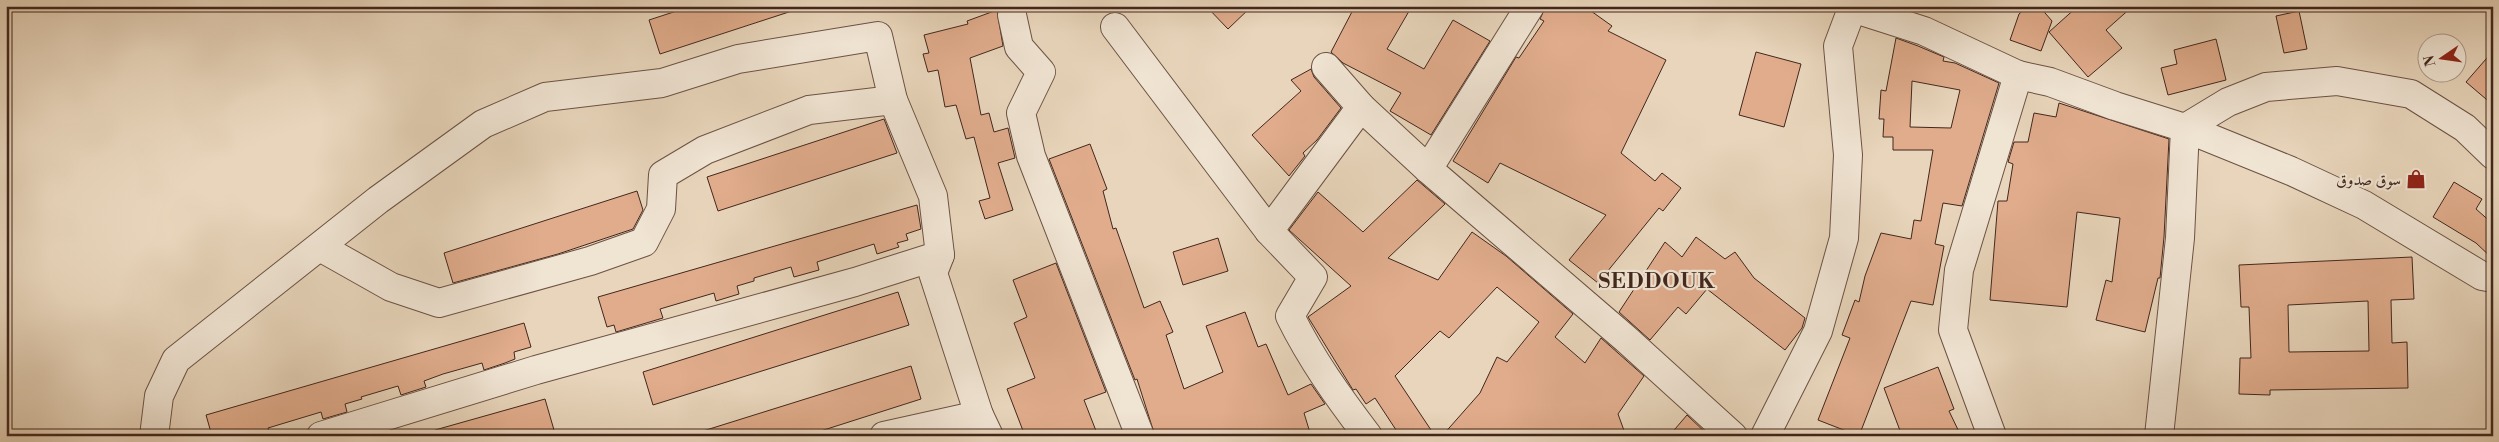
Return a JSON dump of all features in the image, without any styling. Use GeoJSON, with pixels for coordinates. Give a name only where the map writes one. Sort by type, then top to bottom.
{"type":"FeatureCollection","features":[{"type":"Feature","properties":{"kind":"street"},"geometry":{"type":"LineString","coordinates":[[1428,168],[1530,6]]}},
{"type":"Feature","properties":{"kind":"street"},"geometry":{"type":"LineString","coordinates":[[1765,436],[1818,332],[1844,238],[1848,155],[1838,46],[1851,7],[1924,31],[2018,74],[2050,82],[2115,106],[2185,128],[2291,171],[2364,205],[2482,276],[2493,278]]}},
{"type":"Feature","properties":{"kind":"street"},"geometry":{"type":"LineString","coordinates":[[1012,15],[1018,47],[1041,72],[1021,113],[1031,156],[1140,436]]}},
{"type":"Feature","properties":{"kind":"street"},"geometry":{"type":"LineString","coordinates":[[1115,27],[1269,231],[1313,277],[1290,316],[1300,337],[1343,404],[1368,436]]}},
{"type":"Feature","properties":{"kind":"street"},"geometry":{"type":"LineString","coordinates":[[154,436],[159,396],[176,360],[378,200],[483,124],[545,97],[662,84],[738,59],[878,36],[893,100],[934,196],[940,256],[933,272],[984,425],[884,436]]}},
{"type":"Feature","properties":{"kind":"street"},"geometry":{"type":"LineString","coordinates":[[1326,68],[1361,107],[1428,168],[1626,339],[1733,436]]}},
{"type":"Feature","properties":{"kind":"street"},"geometry":{"type":"LineString","coordinates":[[1992,436],[1953,330],[1959,270],[2018,74]]}},
{"type":"Feature","properties":{"kind":"street"},"geometry":{"type":"LineString","coordinates":[[2185,128],[2228,102],[2266,87],[2336,81],[2411,94],[2465,128],[2493,155]]}},
{"type":"Feature","properties":{"kind":"street"},"geometry":{"type":"LineString","coordinates":[[320,247],[391,288],[439,303],[590,261],[644,242],[661,209],[663,174],[706,150],[809,110],[893,100]]}},
{"type":"Feature","properties":{"kind":"street"},"geometry":{"type":"LineString","coordinates":[[1269,231],[1361,107]]}},
{"type":"Feature","properties":{"kind":"street"},"geometry":{"type":"LineString","coordinates":[[2159,436],[2180,238],[2185,128]]}},
{"type":"Feature","properties":{"kind":"street"},"geometry":{"type":"LineString","coordinates":[[321,436],[536,370],[855,282],[940,256]]}},
{"type":"Feature","properties":{"kind":"building"},"geometry":{"type":"Polygon","coordinates":[[[692,6],[794,6],[795,10],[660,54],[649,20],[692,6]]]}},
{"type":"Feature","properties":{"kind":"building"},"geometry":{"type":"Polygon","coordinates":[[[1206,6],[1252,6],[1228,29],[1206,6]]]}},
{"type":"Feature","properties":{"kind":"building"},"geometry":{"type":"Polygon","coordinates":[[[1355,6],[1412,6],[1387,49],[1424,69],[1453,20],[1490,41],[1431,135],[1390,111],[1401,93],[1343,63],[1331,52],[1355,6]]]}},
{"type":"Feature","properties":{"kind":"building"},"geometry":{"type":"Polygon","coordinates":[[[1546,6],[1584,6],[1612,26],[1608,31],[1666,60],[1621,153],[1655,181],[1662,173],[1681,188],[1663,211],[1659,208],[1598,283],[1569,260],[1606,215],[1500,163],[1488,183],[1453,161],[1516,57],[1519,58],[1544,21],[1540,19],[1546,6]]]}},
{"type":"Feature","properties":{"kind":"building"},"geometry":{"type":"Polygon","coordinates":[[[2028,6],[2039,6],[2052,21],[2041,51],[2010,40],[2019,14],[2028,6]]]}},
{"type":"Feature","properties":{"kind":"building"},"geometry":{"type":"Polygon","coordinates":[[[2078,6],[2133,6],[2106,30],[2122,48],[2088,77],[2049,32],[2078,6]]]}},
{"type":"Feature","properties":{"kind":"building"},"geometry":{"type":"Polygon","coordinates":[[[997,10],[1003,46],[970,58],[981,115],[989,113],[994,132],[1008,128],[1015,158],[998,163],[1013,210],[985,219],[979,201],[990,198],[974,137],[966,139],[956,105],[945,107],[938,70],[928,72],[923,54],[929,53],[924,35],[968,24],[967,21],[997,10]]]}},
{"type":"Feature","properties":{"kind":"building"},"geometry":{"type":"Polygon","coordinates":[[[2299,11],[2307,49],[2284,53],[2276,16],[2299,11]]]}},
{"type":"Feature","properties":{"kind":"building"},"geometry":{"type":"Polygon","coordinates":[[[1896,38],[1944,57],[1943,61],[1955,63],[1999,83],[1962,206],[1943,203],[1935,244],[1944,246],[1933,305],[1911,301],[1859,436],[1818,420],[1850,338],[1842,335],[1855,300],[1859,302],[1865,276],[1881,233],[1911,239],[1914,220],[1921,221],[1933,150],[1893,150],[1893,137],[1883,137],[1884,119],[1879,119],[1881,90],[1886,91],[1896,38]],[[1912,81],[1910,127],[1951,128],[1960,90],[1912,81]]]}},
{"type":"Feature","properties":{"kind":"building"},"geometry":{"type":"Polygon","coordinates":[[[2216,39],[2226,80],[2168,95],[2161,68],[2177,64],[2174,50],[2216,39]]]}},
{"type":"Feature","properties":{"kind":"building"},"geometry":{"type":"Polygon","coordinates":[[[2493,51],[2493,105],[2466,82],[2493,51]]]}},
{"type":"Feature","properties":{"kind":"building"},"geometry":{"type":"Polygon","coordinates":[[[1756,52],[1801,64],[1784,127],[1739,115],[1756,52]]]}},
{"type":"Feature","properties":{"kind":"building"},"geometry":{"type":"Polygon","coordinates":[[[1311,69],[1314,77],[1341,108],[1317,140],[1303,153],[1305,156],[1289,176],[1252,135],[1301,91],[1291,80],[1311,69]]]}},
{"type":"Feature","properties":{"kind":"building"},"geometry":{"type":"Polygon","coordinates":[[[2059,103],[2169,139],[2160,278],[2158,278],[2145,332],[2096,320],[2106,280],[2112,282],[2120,218],[2077,212],[2067,307],[1990,300],[1998,201],[2007,201],[2013,164],[2008,162],[2014,142],[2028,142],[2034,113],[2056,117],[2059,103]]]}},
{"type":"Feature","properties":{"kind":"building"},"geometry":{"type":"Polygon","coordinates":[[[884,119],[897,153],[718,211],[707,177],[884,119]]]}},
{"type":"Feature","properties":{"kind":"building"},"geometry":{"type":"Polygon","coordinates":[[[1090,144],[1107,189],[1103,191],[1113,229],[1116,228],[1144,308],[1160,301],[1173,332],[1166,335],[1184,389],[1223,372],[1206,326],[1245,312],[1258,347],[1266,344],[1288,395],[1311,384],[1325,404],[1304,413],[1311,436],[1155,436],[1137,379],[1135,380],[1049,159],[1090,144]]]}},
{"type":"Feature","properties":{"kind":"building"},"geometry":{"type":"Polygon","coordinates":[[[1417,180],[1445,204],[1388,258],[1438,280],[1472,232],[1506,256],[1573,314],[1555,337],[1585,363],[1601,338],[1644,376],[1618,414],[1626,436],[1442,436],[1480,393],[1497,357],[1507,362],[1539,322],[1497,287],[1449,338],[1440,331],[1395,376],[1435,436],[1400,436],[1375,398],[1366,404],[1356,389],[1353,390],[1308,317],[1351,286],[1289,230],[1318,192],[1363,232],[1417,180]]]}},
{"type":"Feature","properties":{"kind":"building"},"geometry":{"type":"Polygon","coordinates":[[[2454,182],[2482,199],[2476,209],[2493,224],[2493,259],[2476,243],[2433,217],[2454,182]]]}},
{"type":"Feature","properties":{"kind":"building"},"geometry":{"type":"Polygon","coordinates":[[[637,191],[643,210],[633,229],[558,254],[453,283],[444,253],[637,191]]]}},
{"type":"Feature","properties":{"kind":"building"},"geometry":{"type":"Polygon","coordinates":[[[917,205],[921,229],[906,234],[908,240],[897,243],[899,247],[877,254],[874,244],[817,262],[819,270],[794,277],[791,267],[754,278],[754,281],[737,286],[739,294],[716,301],[714,293],[660,309],[663,318],[616,332],[614,325],[607,327],[598,297],[917,205]]]}},
{"type":"Feature","properties":{"kind":"building"},"geometry":{"type":"Polygon","coordinates":[[[1696,237],[1725,259],[1735,252],[1754,278],[1805,318],[1802,328],[1785,350],[1707,289],[1686,314],[1678,307],[1650,340],[1619,312],[1665,242],[1682,257],[1696,237]]]}},
{"type":"Feature","properties":{"kind":"building"},"geometry":{"type":"Polygon","coordinates":[[[1218,238],[1228,271],[1183,285],[1173,252],[1218,238]]]}},
{"type":"Feature","properties":{"kind":"building"},"geometry":{"type":"Polygon","coordinates":[[[2412,257],[2414,299],[2391,300],[2392,343],[2407,342],[2408,388],[2270,390],[2270,395],[2239,394],[2240,358],[2251,358],[2249,307],[2241,307],[2239,265],[2412,257]],[[2368,301],[2288,305],[2289,352],[2369,351],[2368,301]]]}},
{"type":"Feature","properties":{"kind":"building"},"geometry":{"type":"Polygon","coordinates":[[[1056,263],[1106,392],[1084,400],[1098,436],[1025,436],[1007,389],[1035,378],[1014,323],[1027,317],[1013,280],[1056,263]]]}},
{"type":"Feature","properties":{"kind":"building"},"geometry":{"type":"Polygon","coordinates":[[[898,292],[909,325],[653,405],[643,372],[898,292]]]}},
{"type":"Feature","properties":{"kind":"building"},"geometry":{"type":"Polygon","coordinates":[[[524,323],[531,347],[514,352],[515,359],[505,363],[484,370],[482,363],[443,374],[424,381],[426,387],[401,395],[398,386],[361,397],[362,399],[345,404],[347,412],[323,419],[321,412],[268,428],[270,436],[212,436],[206,415],[524,323]]]}},
{"type":"Feature","properties":{"kind":"building"},"geometry":{"type":"Polygon","coordinates":[[[911,366],[921,399],[805,436],[703,436],[703,431],[911,366]]]}},
{"type":"Feature","properties":{"kind":"building"},"geometry":{"type":"Polygon","coordinates":[[[1938,367],[1954,409],[1949,411],[1961,436],[1902,436],[1884,388],[1938,367]]]}},
{"type":"Feature","properties":{"kind":"building"},"geometry":{"type":"Polygon","coordinates":[[[545,399],[554,430],[533,436],[436,436],[435,430],[545,399]]]}},
{"type":"Feature","properties":{"kind":"building"},"geometry":{"type":"Polygon","coordinates":[[[1687,415],[1709,436],[1669,436],[1687,415]]]}},
{"type":"Feature","properties":{"kind":"place","name":"سوق صدوق"},"geometry":{"type":"Point","coordinates":[2416,179]}},
{"type":"Feature","properties":{"kind":"district","name":"SEDDOUK"},"geometry":{"type":"Point","coordinates":[1657,281]}}]}
